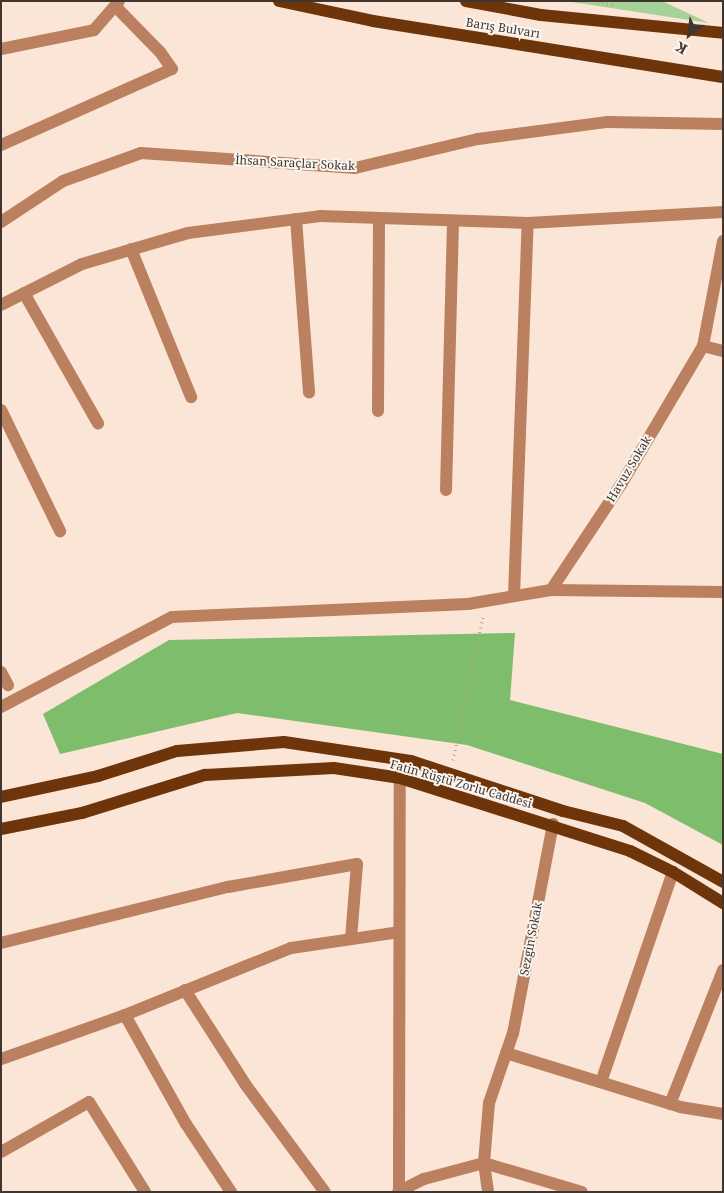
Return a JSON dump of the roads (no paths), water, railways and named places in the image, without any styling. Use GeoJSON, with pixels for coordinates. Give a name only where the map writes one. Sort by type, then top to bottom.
{"type":"FeatureCollection","features":[{"type":"Feature","properties":{"kind":"main road","name":"Barış Bulvarı"},"geometry":{"type":"LineString","coordinates":[[279,1],[373,21],[723,77]]}},
{"type":"Feature","properties":{"kind":"main road","name":"Barış Bulvarı"},"geometry":{"type":"LineString","coordinates":[[466,1],[541,15],[723,33]]}},
{"type":"Feature","properties":{"kind":"main road","name":"Fatin Rüştü Zorlu Caddesi"},"geometry":{"type":"LineString","coordinates":[[1,797],[98,776],[176,751],[284,742],[412,761],[563,811],[623,826],[723,882]]}},
{"type":"Feature","properties":{"kind":"main road","name":"Fatin Rüştü Zorlu Caddesi"},"geometry":{"type":"LineString","coordinates":[[1,829],[82,813],[206,775],[334,768],[400,778],[553,824],[630,850],[673,872],[723,903]]}},
{"type":"Feature","properties":{"kind":"street"},"geometry":{"type":"LineString","coordinates":[[1,49],[94,30],[117,4],[160,52],[172,69],[1,145]]}},
{"type":"Feature","properties":{"kind":"street","name":"İhsan Saraçlar Sokak"},"geometry":{"type":"LineString","coordinates":[[1,222],[63,181],[141,153],[354,168],[478,139],[608,122],[723,124]]}},
{"type":"Feature","properties":{"kind":"street"},"geometry":{"type":"LineString","coordinates":[[1,305],[82,264],[131,249],[188,233],[296,219],[320,216],[528,223],[723,212]]}},
{"type":"Feature","properties":{"kind":"street"},"geometry":{"type":"LineString","coordinates":[[378,411],[380,218]]}},
{"type":"Feature","properties":{"kind":"street"},"geometry":{"type":"LineString","coordinates":[[296,219],[309,393]]}},
{"type":"Feature","properties":{"kind":"street"},"geometry":{"type":"LineString","coordinates":[[446,490],[453,221]]}},
{"type":"Feature","properties":{"kind":"street"},"geometry":{"type":"LineString","coordinates":[[514,596],[528,223]]}},
{"type":"Feature","properties":{"kind":"street","name":"Havuz Sokak"},"geometry":{"type":"LineString","coordinates":[[551,590],[622,482],[703,346],[723,241]]}},
{"type":"Feature","properties":{"kind":"street"},"geometry":{"type":"LineString","coordinates":[[131,249],[191,397]]}},
{"type":"Feature","properties":{"kind":"street"},"geometry":{"type":"LineString","coordinates":[[24,293],[98,423]]}},
{"type":"Feature","properties":{"kind":"street"},"geometry":{"type":"LineString","coordinates":[[703,346],[723,351]]}},
{"type":"Feature","properties":{"kind":"street"},"geometry":{"type":"LineString","coordinates":[[1,410],[60,531]]}},
{"type":"Feature","properties":{"kind":"street"},"geometry":{"type":"LineString","coordinates":[[1,707],[172,617],[486,601],[551,590],[723,592]]}},
{"type":"Feature","properties":{"kind":"street"},"geometry":{"type":"LineString","coordinates":[[1,672],[8,685]]}},
{"type":"Feature","properties":{"kind":"street"},"geometry":{"type":"LineString","coordinates":[[400,778],[399,1192],[424,1178],[484,1163],[582,1192]]}},
{"type":"Feature","properties":{"kind":"street","name":"Sezgin Sokak"},"geometry":{"type":"LineString","coordinates":[[488,1192],[484,1163],[489,1102],[513,1033],[553,824]]}},
{"type":"Feature","properties":{"kind":"street"},"geometry":{"type":"LineString","coordinates":[[1,943],[228,887],[357,864],[351,939]]}},
{"type":"Feature","properties":{"kind":"street"},"geometry":{"type":"LineString","coordinates":[[601,1082],[673,872]]}},
{"type":"Feature","properties":{"kind":"street"},"geometry":{"type":"LineString","coordinates":[[1,1059],[125,1015],[291,948],[399,932]]}},
{"type":"Feature","properties":{"kind":"street"},"geometry":{"type":"LineString","coordinates":[[670,1104],[723,970]]}},
{"type":"Feature","properties":{"kind":"street"},"geometry":{"type":"LineString","coordinates":[[185,990],[245,1084],[325,1192]]}},
{"type":"Feature","properties":{"kind":"street"},"geometry":{"type":"LineString","coordinates":[[125,1015],[186,1124],[231,1192]]}},
{"type":"Feature","properties":{"kind":"street"},"geometry":{"type":"LineString","coordinates":[[506,1053],[670,1104],[723,1114]]}},
{"type":"Feature","properties":{"kind":"street"},"geometry":{"type":"LineString","coordinates":[[1,1152],[89,1102],[144,1192]]}}]}
